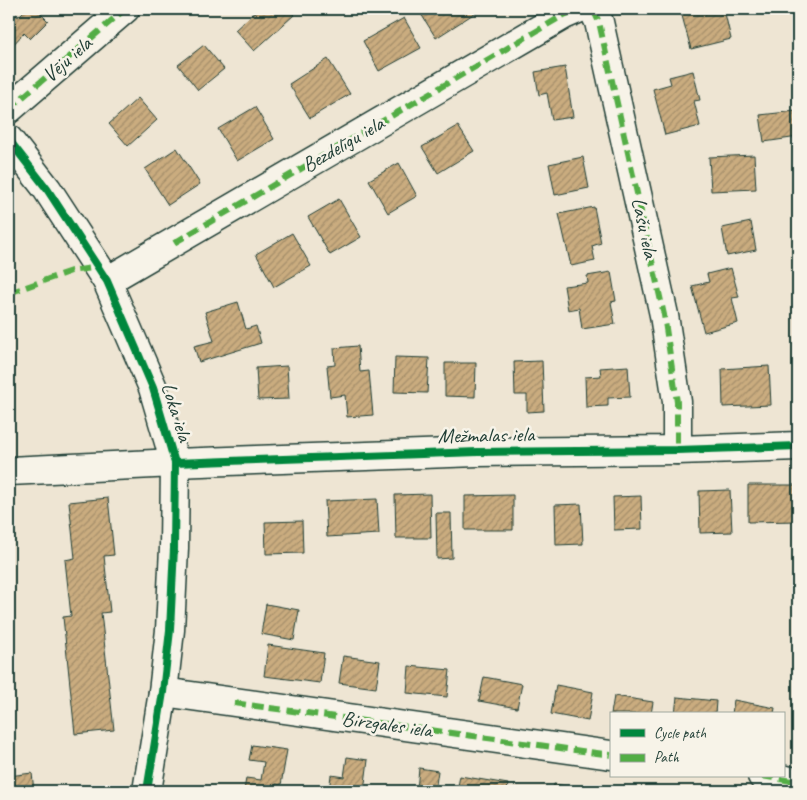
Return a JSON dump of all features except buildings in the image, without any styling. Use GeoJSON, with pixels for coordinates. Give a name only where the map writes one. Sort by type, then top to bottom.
{"type":"FeatureCollection","features":[{"type":"Feature","properties":{"kind":"street","name":"Vēju iela"},"geometry":{"type":"LineString","coordinates":[[9,109],[125,9]]}},
{"type":"Feature","properties":{"kind":"street","name":"Bezdelīgu iela"},"geometry":{"type":"LineString","coordinates":[[108,281],[564,15],[578,9]]}},
{"type":"Feature","properties":{"kind":"street","name":"Lašu iela"},"geometry":{"type":"LineString","coordinates":[[593,9],[599,22],[664,315],[677,402],[677,450]]}},
{"type":"Feature","properties":{"kind":"street","name":"Loka iela"},"geometry":{"type":"LineString","coordinates":[[9,140],[47,189],[108,281],[153,388],[175,463],[174,548],[170,630],[163,692],[147,791]]}},
{"type":"Feature","properties":{"kind":"street","name":"Mežmalas iela"},"geometry":{"type":"LineString","coordinates":[[9,471],[468,452],[677,450],[798,446]]}},
{"type":"Feature","properties":{"kind":"street","name":"Birzgales iela"},"geometry":{"type":"LineString","coordinates":[[163,692],[610,755]]}},
{"type":"Feature","properties":{"kind":"street"},"geometry":{"type":"LineString","coordinates":[[774,778],[798,782]]}},
{"type":"Feature","properties":{"kind":"marked path"},"geometry":{"type":"LineString","coordinates":[[9,109],[125,9]]}},
{"type":"Feature","properties":{"kind":"marked path"},"geometry":{"type":"LineString","coordinates":[[174,243],[564,15],[578,9]]}},
{"type":"Feature","properties":{"kind":"marked path"},"geometry":{"type":"LineString","coordinates":[[593,9],[599,22],[664,315],[677,402],[677,450]]}},
{"type":"Feature","properties":{"kind":"marked path"},"geometry":{"type":"LineString","coordinates":[[9,293],[71,271],[100,267]]}},
{"type":"Feature","properties":{"kind":"marked path"},"geometry":{"type":"LineString","coordinates":[[234,703],[610,755]]}},
{"type":"Feature","properties":{"kind":"marked path"},"geometry":{"type":"LineString","coordinates":[[774,778],[798,782]]}},
{"type":"Feature","properties":{"kind":"cycle path"},"geometry":{"type":"LineString","coordinates":[[9,140],[47,189],[107,281],[153,388],[175,463],[174,548],[170,630],[163,692],[147,791]]}},
{"type":"Feature","properties":{"kind":"cycle path"},"geometry":{"type":"LineString","coordinates":[[175,463],[478,452],[677,450],[798,446]]}}]}
